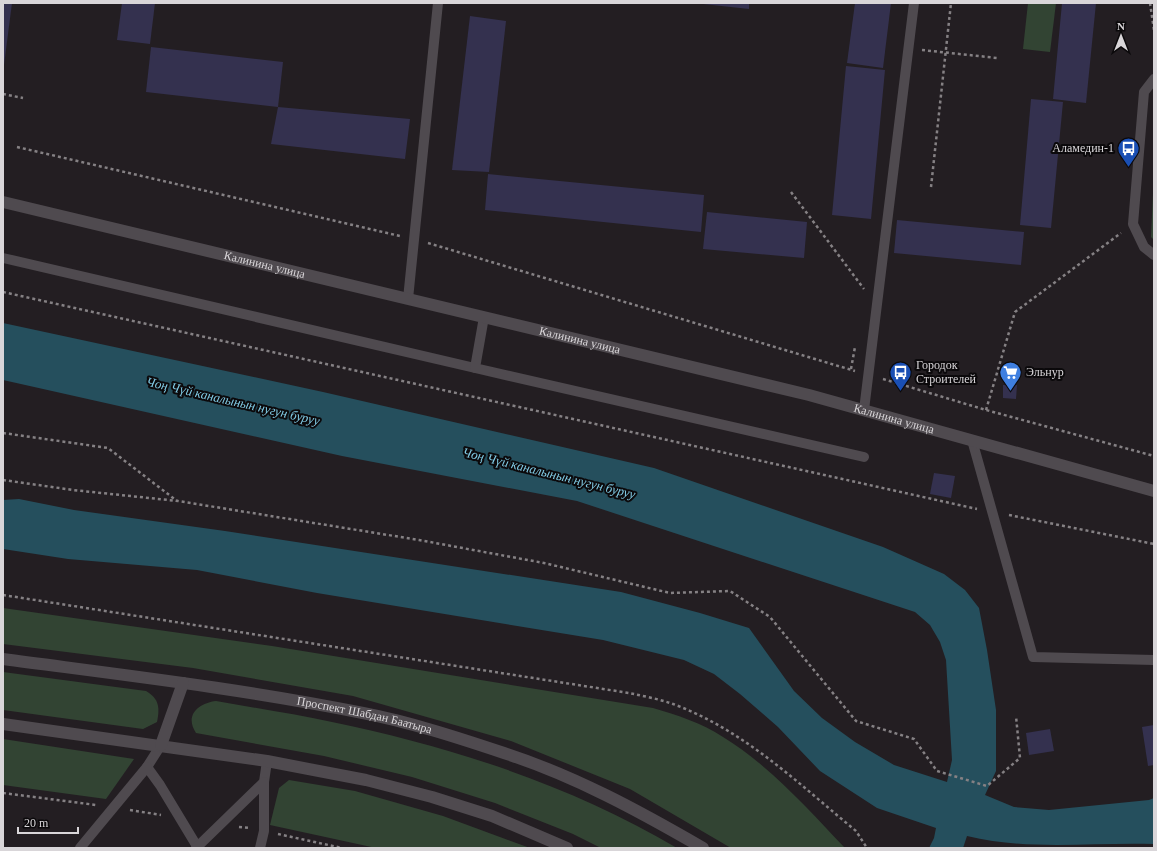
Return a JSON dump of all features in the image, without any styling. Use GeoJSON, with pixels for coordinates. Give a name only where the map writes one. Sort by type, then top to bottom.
{"type":"FeatureCollection","features":[{"type":"Feature","properties":{"kind":"main road","name":"Калинина улица"},"geometry":{"type":"LineString","coordinates":[[3,202],[809,395],[1154,491]]}},
{"type":"Feature","properties":{"kind":"main road","name":"Проспект Шабдан Баатыра"},"geometry":{"type":"LineString","coordinates":[[3,659],[183,683],[364,713],[506,753],[572,779],[634,808],[703,848]]}},
{"type":"Feature","properties":{"kind":"main road"},"geometry":{"type":"LineString","coordinates":[[161,744],[183,683]]}},
{"type":"Feature","properties":{"kind":"main road"},"geometry":{"type":"LineString","coordinates":[[3,724],[161,744],[267,761],[366,780],[432,797],[492,816],[567,848]]}},
{"type":"Feature","properties":{"kind":"lane"},"geometry":{"type":"LineString","coordinates":[[408,299],[438,3]]}},
{"type":"Feature","properties":{"kind":"lane"},"geometry":{"type":"LineString","coordinates":[[864,410],[914,3]]}},
{"type":"Feature","properties":{"kind":"lane"},"geometry":{"type":"LineString","coordinates":[[1154,79],[1144,92],[1133,224],[1144,247],[1154,255]]}},
{"type":"Feature","properties":{"kind":"lane"},"geometry":{"type":"LineString","coordinates":[[3,258],[864,457]]}},
{"type":"Feature","properties":{"kind":"lane"},"geometry":{"type":"LineString","coordinates":[[475,368],[484,317]]}},
{"type":"Feature","properties":{"kind":"lane"},"geometry":{"type":"LineString","coordinates":[[972,440],[1033,657],[1154,660]]}},
{"type":"Feature","properties":{"kind":"lane"},"geometry":{"type":"LineString","coordinates":[[80,848],[147,767],[161,744]]}},
{"type":"Feature","properties":{"kind":"lane"},"geometry":{"type":"LineString","coordinates":[[260,848],[264,830],[264,782],[267,761]]}},
{"type":"Feature","properties":{"kind":"lane"},"geometry":{"type":"LineString","coordinates":[[147,767],[160,785],[197,848],[264,782]]}},
{"type":"Feature","properties":{"kind":"path"},"geometry":{"type":"LineString","coordinates":[[931,187],[951,3]]}},
{"type":"Feature","properties":{"kind":"path"},"geometry":{"type":"LineString","coordinates":[[1150,3],[1154,30]]}},
{"type":"Feature","properties":{"kind":"path"},"geometry":{"type":"LineString","coordinates":[[908,48],[997,58]]}},
{"type":"Feature","properties":{"kind":"path"},"geometry":{"type":"LineString","coordinates":[[3,94],[22,98]]}},
{"type":"Feature","properties":{"kind":"path"},"geometry":{"type":"LineString","coordinates":[[17,147],[414,239],[986,410],[1154,456]]}},
{"type":"Feature","properties":{"kind":"path"},"geometry":{"type":"LineString","coordinates":[[791,192],[865,291]]}},
{"type":"Feature","properties":{"kind":"path"},"geometry":{"type":"LineString","coordinates":[[986,410],[1015,312],[1133,224]]}},
{"type":"Feature","properties":{"kind":"path"},"geometry":{"type":"LineString","coordinates":[[3,292],[992,512],[1154,544]]}},
{"type":"Feature","properties":{"kind":"path"},"geometry":{"type":"LineString","coordinates":[[851,370],[855,346]]}},
{"type":"Feature","properties":{"kind":"path"},"geometry":{"type":"LineString","coordinates":[[3,433],[108,448],[178,501]]}},
{"type":"Feature","properties":{"kind":"path"},"geometry":{"type":"LineString","coordinates":[[3,480],[73,490],[178,501],[419,540],[537,562],[670,593],[730,591],[770,617],[856,721],[914,739],[937,771],[987,786],[1020,758],[1016,716]]}},
{"type":"Feature","properties":{"kind":"path"},"geometry":{"type":"LineString","coordinates":[[3,595],[621,692],[673,704],[705,718],[748,742],[856,830],[868,848]]}},
{"type":"Feature","properties":{"kind":"green space"},"geometry":{"type":"Polygon","coordinates":[[[1028,3],[1056,3],[1050,52],[1023,49],[1028,3]]]}},
{"type":"Feature","properties":{"kind":"green space"},"geometry":{"type":"Polygon","coordinates":[[[1154,171],[1154,240],[1151,237],[1154,171]]]}},
{"type":"Feature","properties":{"kind":"green space"},"geometry":{"type":"Polygon","coordinates":[[[3,608],[272,646],[653,708],[698,724],[715,732],[740,748],[787,788],[845,848],[731,848],[630,789],[511,741],[353,696],[193,668],[3,644],[3,608]]]}},
{"type":"Feature","properties":{"kind":"green space"},"geometry":{"type":"Polygon","coordinates":[[[3,672],[146,691],[154,697],[158,704],[157,722],[143,729],[3,710],[3,672]]]}},
{"type":"Feature","properties":{"kind":"green space"},"geometry":{"type":"Polygon","coordinates":[[[216,701],[332,722],[422,743],[466,756],[553,787],[595,805],[677,848],[601,848],[573,834],[495,803],[412,777],[324,756],[196,733],[192,721],[195,711],[204,704],[216,701]]]}},
{"type":"Feature","properties":{"kind":"green space"},"geometry":{"type":"Polygon","coordinates":[[[3,739],[134,759],[106,799],[3,785],[3,739]]]}},
{"type":"Feature","properties":{"kind":"green space"},"geometry":{"type":"Polygon","coordinates":[[[289,780],[355,791],[443,816],[530,848],[376,848],[270,825],[279,788],[289,780]]]}},
{"type":"Feature","properties":{"kind":"water","name":"Чоң Чүй каналынын нугун буруу"},"geometry":{"type":"Polygon","coordinates":[[[3,323],[323,392],[654,468],[883,547],[944,574],[965,590],[979,608],[987,650],[996,710],[996,771],[985,795],[1014,807],[1049,810],[1149,800],[1154,798],[1154,844],[1037,845],[990,841],[967,836],[963,848],[929,848],[934,838],[936,828],[877,808],[820,771],[778,727],[740,694],[714,674],[684,660],[603,640],[317,593],[197,570],[68,559],[3,549],[3,500],[19,499],[74,510],[225,531],[621,592],[749,628],[794,691],[822,718],[855,742],[894,765],[947,782],[952,760],[946,660],[940,642],[930,625],[915,612],[577,501],[342,456],[3,380],[3,323]]]}},
{"type":"Feature","properties":{"kind":"building"},"geometry":{"type":"Polygon","coordinates":[[[3,3],[12,3],[4,65],[3,65],[3,3]]]}},
{"type":"Feature","properties":{"kind":"building"},"geometry":{"type":"Polygon","coordinates":[[[122,3],[155,3],[150,44],[117,40],[122,3]]]}},
{"type":"Feature","properties":{"kind":"building"},"geometry":{"type":"Polygon","coordinates":[[[694,3],[749,3],[749,9],[694,3]]]}},
{"type":"Feature","properties":{"kind":"building"},"geometry":{"type":"Polygon","coordinates":[[[855,3],[891,3],[883,68],[847,63],[855,3]]]}},
{"type":"Feature","properties":{"kind":"building"},"geometry":{"type":"Polygon","coordinates":[[[1062,3],[1096,3],[1086,103],[1053,99],[1062,3]]]}},
{"type":"Feature","properties":{"kind":"building"},"geometry":{"type":"Polygon","coordinates":[[[470,16],[506,21],[489,172],[452,170],[470,16]]]}},
{"type":"Feature","properties":{"kind":"building"},"geometry":{"type":"Polygon","coordinates":[[[151,47],[283,62],[278,107],[146,92],[151,47]]]}},
{"type":"Feature","properties":{"kind":"building"},"geometry":{"type":"Polygon","coordinates":[[[846,66],[885,70],[871,219],[832,215],[846,66]]]}},
{"type":"Feature","properties":{"kind":"building"},"geometry":{"type":"Polygon","coordinates":[[[1031,99],[1063,102],[1051,228],[1020,225],[1031,99]]]}},
{"type":"Feature","properties":{"kind":"building"},"geometry":{"type":"Polygon","coordinates":[[[278,107],[410,119],[405,159],[271,144],[278,107]]]}},
{"type":"Feature","properties":{"kind":"building"},"geometry":{"type":"Polygon","coordinates":[[[488,174],[704,195],[701,232],[485,210],[488,174]]]}},
{"type":"Feature","properties":{"kind":"building"},"geometry":{"type":"Polygon","coordinates":[[[707,212],[807,222],[804,258],[703,249],[707,212]]]}},
{"type":"Feature","properties":{"kind":"building"},"geometry":{"type":"Polygon","coordinates":[[[897,220],[1024,232],[1021,265],[894,253],[897,220]]]}},
{"type":"Feature","properties":{"kind":"building","name":"Эльнур"},"geometry":{"type":"Polygon","coordinates":[[[1003,385],[1017,385],[1016,399],[1003,398],[1003,385]]]}},
{"type":"Feature","properties":{"kind":"building"},"geometry":{"type":"Polygon","coordinates":[[[934,473],[955,476],[951,498],[930,494],[934,473]]]}},
{"type":"Feature","properties":{"kind":"building"},"geometry":{"type":"Polygon","coordinates":[[[1154,725],[1154,765],[1148,766],[1142,727],[1154,725]]]}},
{"type":"Feature","properties":{"kind":"building"},"geometry":{"type":"Polygon","coordinates":[[[1050,729],[1054,751],[1029,755],[1026,733],[1050,729]]]}},
{"type":"Feature","properties":{"kind":"place","name":"Аламедин-1"},"geometry":{"type":"Point","coordinates":[1129,168]}},
{"type":"Feature","properties":{"kind":"place","name":"Городок Строителей"},"geometry":{"type":"Point","coordinates":[900,392]}},
{"type":"Feature","properties":{"kind":"place","name":"Эльнур"},"geometry":{"type":"Point","coordinates":[1010,392]}}]}
